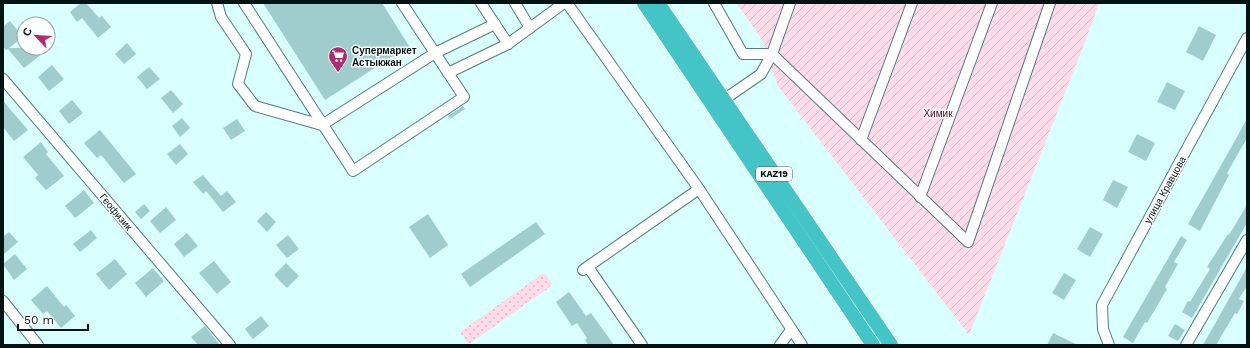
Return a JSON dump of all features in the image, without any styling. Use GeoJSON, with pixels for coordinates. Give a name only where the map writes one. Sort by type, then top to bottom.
{"type":"FeatureCollection","features":[{"type":"Feature","properties":{"kind":"highway","name":"KAZ19"},"geometry":{"type":"LineString","coordinates":[[644,3],[719,103],[891,345]]}},
{"type":"Feature","properties":{"kind":"highway","name":"KAZ19"},"geometry":{"type":"LineString","coordinates":[[658,3],[719,103],[873,345]]}},
{"type":"Feature","properties":{"kind":"street"},"geometry":{"type":"LineString","coordinates":[[217,3],[221,17],[246,54],[238,84],[255,106],[322,125],[435,53],[495,24]]}},
{"type":"Feature","properties":{"kind":"street"},"geometry":{"type":"LineString","coordinates":[[244,3],[353,171],[464,97],[402,3]]}},
{"type":"Feature","properties":{"kind":"street"},"geometry":{"type":"LineString","coordinates":[[481,3],[508,44]]}},
{"type":"Feature","properties":{"kind":"street"},"geometry":{"type":"LineString","coordinates":[[515,3],[530,28]]}},
{"type":"Feature","properties":{"kind":"street"},"geometry":{"type":"LineString","coordinates":[[448,73],[508,44],[565,3],[699,189],[802,345]]}},
{"type":"Feature","properties":{"kind":"street"},"geometry":{"type":"LineString","coordinates":[[714,3],[743,54],[772,54],[968,242],[1050,3]]}},
{"type":"Feature","properties":{"kind":"street"},"geometry":{"type":"LineString","coordinates":[[719,103],[761,74],[772,54],[790,3]]}},
{"type":"Feature","properties":{"kind":"street"},"geometry":{"type":"LineString","coordinates":[[861,140],[912,3]]}},
{"type":"Feature","properties":{"kind":"street"},"geometry":{"type":"LineString","coordinates":[[920,197],[992,3]]}},
{"type":"Feature","properties":{"kind":"street","name":"улица Кравцова"},"geometry":{"type":"LineString","coordinates":[[1109,345],[1104,329],[1102,306],[1247,38]]}},
{"type":"Feature","properties":{"kind":"street","name":"Геофизик"},"geometry":{"type":"LineString","coordinates":[[3,79],[230,345]]}},
{"type":"Feature","properties":{"kind":"street"},"geometry":{"type":"LineString","coordinates":[[642,345],[586,268],[699,189]]}},
{"type":"Feature","properties":{"kind":"street"},"geometry":{"type":"LineString","coordinates":[[1186,345],[1247,240]]}},
{"type":"Feature","properties":{"kind":"street"},"geometry":{"type":"LineString","coordinates":[[3,301],[38,345]]}},
{"type":"Feature","properties":{"kind":"street"},"geometry":{"type":"LineString","coordinates":[[780,345],[791,330]]}},
{"type":"Feature","properties":{"kind":"green space","name":"Химик"},"geometry":{"type":"Polygon","coordinates":[[[736,3],[1099,3],[969,335],[778,86],[762,39],[736,3]]]}},
{"type":"Feature","properties":{"kind":"green space"},"geometry":{"type":"Polygon","coordinates":[[[542,274],[546,275],[551,282],[550,287],[469,344],[460,332],[542,274]]]}},
{"type":"Feature","properties":{"kind":"building"},"geometry":{"type":"Polygon","coordinates":[[[81,3],[86,3],[99,18],[102,16],[111,27],[98,38],[82,18],[77,22],[70,12],[81,3]]]}},
{"type":"Feature","properties":{"kind":"building","name":"Супермаркет Астыкжан"},"geometry":{"type":"Polygon","coordinates":[[[263,3],[382,3],[409,46],[325,100],[263,3]]]}},
{"type":"Feature","properties":{"kind":"building"},"geometry":{"type":"Polygon","coordinates":[[[10,21],[16,28],[16,42],[9,48],[16,48],[16,56],[39,56],[24,68],[8,49],[6,50],[3,46],[3,27],[10,21]]]}},
{"type":"Feature","properties":{"kind":"building"},"geometry":{"type":"Polygon","coordinates":[[[1199,26],[1216,35],[1203,61],[1186,52],[1199,26]]]}},
{"type":"Feature","properties":{"kind":"building"},"geometry":{"type":"Polygon","coordinates":[[[127,43],[136,54],[124,64],[115,54],[127,43]]]}},
{"type":"Feature","properties":{"kind":"building"},"geometry":{"type":"Polygon","coordinates":[[[52,65],[64,79],[49,91],[38,77],[52,65]]]}},
{"type":"Feature","properties":{"kind":"building"},"geometry":{"type":"Polygon","coordinates":[[[149,67],[160,79],[147,89],[137,77],[149,67]]]}},
{"type":"Feature","properties":{"kind":"building"},"geometry":{"type":"Polygon","coordinates":[[[1167,82],[1185,91],[1175,110],[1157,102],[1167,82]]]}},
{"type":"Feature","properties":{"kind":"building"},"geometry":{"type":"Polygon","coordinates":[[[171,90],[183,104],[173,113],[161,98],[171,90]]]}},
{"type":"Feature","properties":{"kind":"building"},"geometry":{"type":"Polygon","coordinates":[[[72,100],[83,113],[69,124],[59,111],[72,100]]]}},
{"type":"Feature","properties":{"kind":"building"},"geometry":{"type":"Polygon","coordinates":[[[3,101],[28,130],[14,141],[3,127],[3,101]]]}},
{"type":"Feature","properties":{"kind":"building"},"geometry":{"type":"Polygon","coordinates":[[[463,106],[465,109],[450,119],[448,116],[463,106]]]}},
{"type":"Feature","properties":{"kind":"building"},"geometry":{"type":"Polygon","coordinates":[[[182,118],[190,128],[180,137],[172,126],[182,118]]]}},
{"type":"Feature","properties":{"kind":"building"},"geometry":{"type":"Polygon","coordinates":[[[237,119],[245,131],[231,140],[223,128],[237,119]]]}},
{"type":"Feature","properties":{"kind":"building"},"geometry":{"type":"Polygon","coordinates":[[[1247,119],[1247,138],[1227,173],[1229,175],[1200,231],[1188,224],[1247,119]]]}},
{"type":"Feature","properties":{"kind":"building"},"geometry":{"type":"Polygon","coordinates":[[[100,130],[136,174],[124,183],[101,155],[97,158],[84,143],[100,130]]]}},
{"type":"Feature","properties":{"kind":"building"},"geometry":{"type":"Polygon","coordinates":[[[1137,134],[1155,143],[1146,161],[1128,152],[1137,134]]]}},
{"type":"Feature","properties":{"kind":"building"},"geometry":{"type":"Polygon","coordinates":[[[41,142],[48,152],[46,154],[64,176],[46,190],[35,178],[38,175],[23,157],[41,142]]]}},
{"type":"Feature","properties":{"kind":"building"},"geometry":{"type":"Polygon","coordinates":[[[180,144],[188,154],[176,165],[167,154],[180,144]]]}},
{"type":"Feature","properties":{"kind":"building"},"geometry":{"type":"Polygon","coordinates":[[[203,175],[221,196],[227,191],[236,202],[223,212],[206,191],[203,194],[193,182],[203,175]]]}},
{"type":"Feature","properties":{"kind":"building"},"geometry":{"type":"Polygon","coordinates":[[[1113,180],[1128,187],[1117,208],[1103,200],[1113,180]]]}},
{"type":"Feature","properties":{"kind":"building"},"geometry":{"type":"Polygon","coordinates":[[[84,190],[94,203],[75,218],[65,206],[84,190]]]}},
{"type":"Feature","properties":{"kind":"building"},"geometry":{"type":"Polygon","coordinates":[[[144,204],[150,211],[141,219],[135,212],[144,204]]]}},
{"type":"Feature","properties":{"kind":"building"},"geometry":{"type":"Polygon","coordinates":[[[1247,205],[1247,223],[1192,318],[1182,312],[1188,301],[1190,302],[1210,269],[1207,267],[1247,205]]]}},
{"type":"Feature","properties":{"kind":"building"},"geometry":{"type":"Polygon","coordinates":[[[166,207],[176,220],[160,233],[150,221],[166,207]]]}},
{"type":"Feature","properties":{"kind":"building"},"geometry":{"type":"Polygon","coordinates":[[[266,212],[276,222],[267,232],[257,221],[266,212]]]}},
{"type":"Feature","properties":{"kind":"building"},"geometry":{"type":"Polygon","coordinates":[[[428,214],[448,245],[430,258],[409,227],[428,214]]]}},
{"type":"Feature","properties":{"kind":"building"},"geometry":{"type":"Polygon","coordinates":[[[536,222],[545,234],[470,287],[461,274],[536,222]]]}},
{"type":"Feature","properties":{"kind":"building"},"geometry":{"type":"Polygon","coordinates":[[[1090,227],[1103,234],[1090,257],[1077,249],[1090,227]]]}},
{"type":"Feature","properties":{"kind":"building"},"geometry":{"type":"Polygon","coordinates":[[[91,230],[97,238],[80,252],[73,244],[91,230]]]}},
{"type":"Feature","properties":{"kind":"building"},"geometry":{"type":"Polygon","coordinates":[[[9,232],[18,242],[3,255],[3,237],[9,232]]]}},
{"type":"Feature","properties":{"kind":"building"},"geometry":{"type":"Polygon","coordinates":[[[187,233],[198,246],[184,257],[174,244],[187,233]]]}},
{"type":"Feature","properties":{"kind":"building"},"geometry":{"type":"Polygon","coordinates":[[[288,235],[299,249],[287,258],[276,245],[288,235]]]}},
{"type":"Feature","properties":{"kind":"building"},"geometry":{"type":"Polygon","coordinates":[[[1181,236],[1187,240],[1174,262],[1178,264],[1165,287],[1167,289],[1133,343],[1123,337],[1181,236]]]}},
{"type":"Feature","properties":{"kind":"building"},"geometry":{"type":"Polygon","coordinates":[[[15,254],[27,269],[14,280],[3,264],[15,254]]]}},
{"type":"Feature","properties":{"kind":"building"},"geometry":{"type":"Polygon","coordinates":[[[115,259],[127,274],[109,290],[96,274],[115,259]]]}},
{"type":"Feature","properties":{"kind":"building"},"geometry":{"type":"Polygon","coordinates":[[[214,261],[231,282],[217,294],[199,273],[214,261]]]}},
{"type":"Feature","properties":{"kind":"building"},"geometry":{"type":"Polygon","coordinates":[[[286,263],[299,276],[287,288],[274,275],[286,263]]]}},
{"type":"Feature","properties":{"kind":"building"},"geometry":{"type":"Polygon","coordinates":[[[1247,267],[1247,286],[1239,299],[1244,301],[1237,314],[1235,313],[1216,345],[1203,345],[1247,267]]]}},
{"type":"Feature","properties":{"kind":"building"},"geometry":{"type":"Polygon","coordinates":[[[153,268],[164,281],[146,297],[135,283],[153,268]]]}},
{"type":"Feature","properties":{"kind":"building"},"geometry":{"type":"Polygon","coordinates":[[[1064,273],[1076,280],[1064,300],[1052,293],[1064,273]]]}},
{"type":"Feature","properties":{"kind":"building"},"geometry":{"type":"Polygon","coordinates":[[[47,286],[64,307],[66,305],[75,316],[61,328],[47,311],[43,314],[31,300],[47,286]]]}},
{"type":"Feature","properties":{"kind":"building"},"geometry":{"type":"Polygon","coordinates":[[[569,292],[586,316],[591,313],[614,345],[588,345],[585,340],[587,338],[577,323],[572,326],[556,302],[569,292]]]}},
{"type":"Feature","properties":{"kind":"building"},"geometry":{"type":"Polygon","coordinates":[[[261,316],[269,326],[253,339],[245,329],[261,316]]]}},
{"type":"Feature","properties":{"kind":"building"},"geometry":{"type":"Polygon","coordinates":[[[1175,324],[1185,330],[1178,341],[1168,336],[1175,324]]]}},
{"type":"Feature","properties":{"kind":"building"},"geometry":{"type":"Polygon","coordinates":[[[205,326],[220,345],[198,345],[191,337],[205,326]]]}},
{"type":"Feature","properties":{"kind":"building"},"geometry":{"type":"Polygon","coordinates":[[[1053,333],[1078,345],[1047,345],[1053,333]]]}},
{"type":"Feature","properties":{"kind":"place","name":"Супермаркет Астыкжан"},"geometry":{"type":"Point","coordinates":[338,73]}}]}
